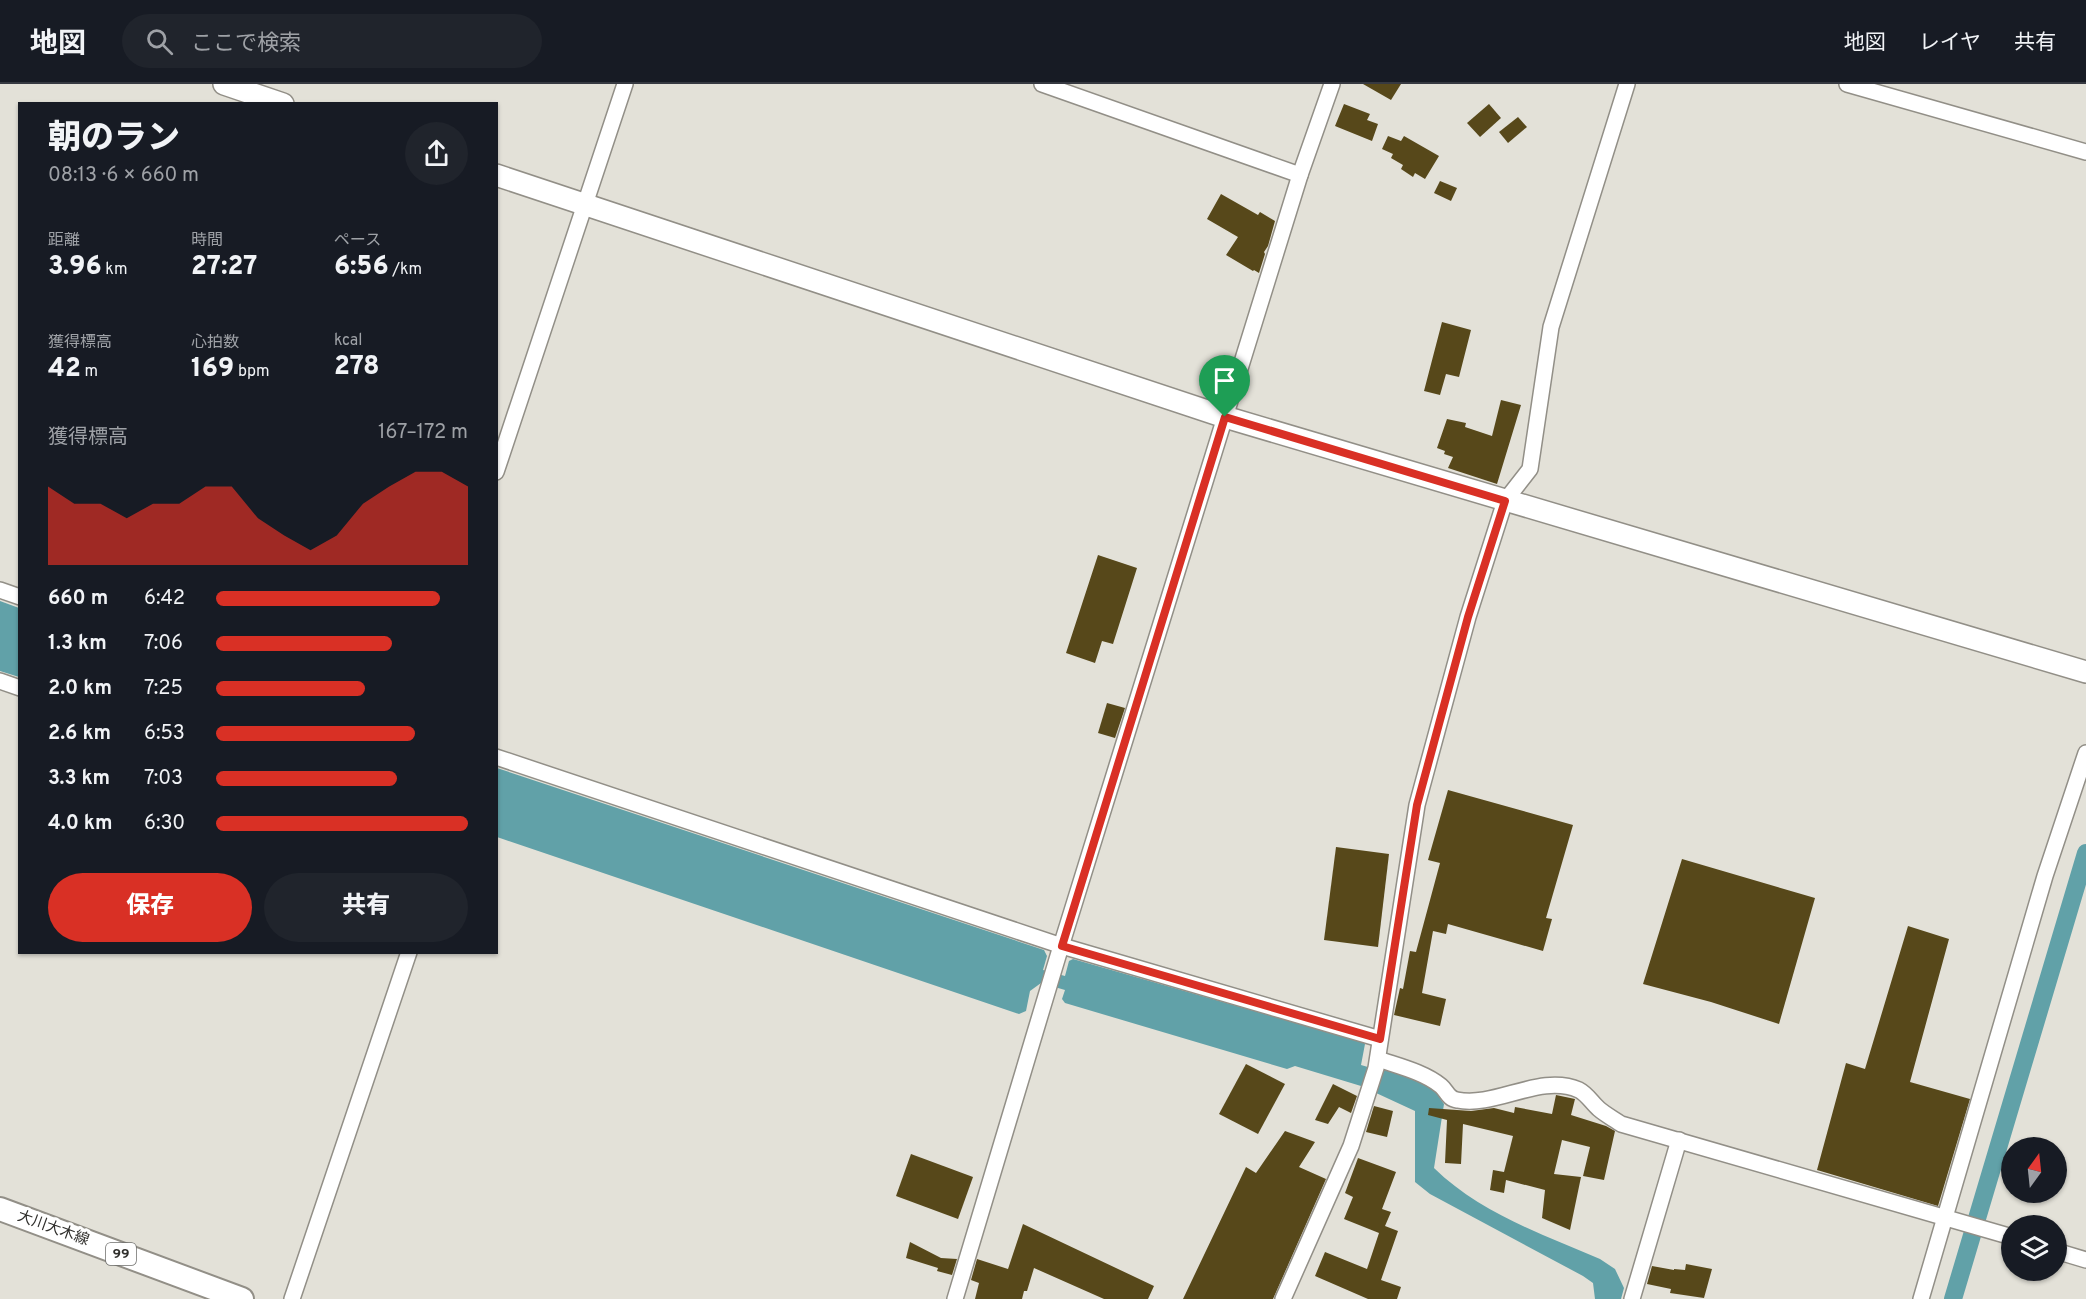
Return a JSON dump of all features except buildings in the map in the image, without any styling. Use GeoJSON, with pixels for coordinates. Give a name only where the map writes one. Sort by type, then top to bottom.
{"type":"FeatureCollection","features":[{"type":"Feature","properties":{"kind":"main road","name":"大川大木線"},"geometry":{"type":"LineString","coordinates":[[0,1209],[217,1295],[242,1299]]}},
{"type":"Feature","properties":{"kind":"street"},"geometry":{"type":"LineString","coordinates":[[224,84],[277,102]]}},
{"type":"Feature","properties":{"kind":"street"},"geometry":{"type":"LineString","coordinates":[[498,466],[625,84]]}},
{"type":"Feature","properties":{"kind":"street"},"geometry":{"type":"LineString","coordinates":[[1042,84],[1300,175]]}},
{"type":"Feature","properties":{"kind":"street"},"geometry":{"type":"LineString","coordinates":[[955,1299],[1300,175],[1332,84]]}},
{"type":"Feature","properties":{"kind":"street"},"geometry":{"type":"LineString","coordinates":[[1283,1299],[1351,1146],[1378,1059],[1417,805],[1468,617],[1505,501],[1530,469],[1551,327],[1627,84]]}},
{"type":"Feature","properties":{"kind":"street"},"geometry":{"type":"LineString","coordinates":[[1847,84],[2086,152]]}},
{"type":"Feature","properties":{"kind":"street"},"geometry":{"type":"LineString","coordinates":[[498,176],[1225,417],[2086,672]]}},
{"type":"Feature","properties":{"kind":"street"},"geometry":{"type":"LineString","coordinates":[[0,590],[18,596]]}},
{"type":"Feature","properties":{"kind":"street"},"geometry":{"type":"LineString","coordinates":[[0,681],[18,687]]}},
{"type":"Feature","properties":{"kind":"street"},"geometry":{"type":"LineString","coordinates":[[1922,1299],[2045,876],[2086,753]]}},
{"type":"Feature","properties":{"kind":"street"},"geometry":{"type":"LineString","coordinates":[[498,758],[1060,951],[1380,1039]]}},
{"type":"Feature","properties":{"kind":"street"},"geometry":{"type":"LineString","coordinates":[[292,1299],[408,954]]}},
{"type":"Feature","properties":{"kind":"street"},"geometry":{"type":"LineString","coordinates":[[1378,1059],[1442,1086],[1450,1098],[1457,1100],[1472,1101],[1549,1085],[1565,1085],[1582,1091],[1597,1108],[1621,1124],[2001,1235]]}},
{"type":"Feature","properties":{"kind":"street"},"geometry":{"type":"LineString","coordinates":[[1632,1299],[1679,1140]]}},
{"type":"Feature","properties":{"kind":"street"},"geometry":{"type":"LineString","coordinates":[[2067,1254],[2086,1260]]}},
{"type":"Feature","properties":{"kind":"water"},"geometry":{"type":"Polygon","coordinates":[[[0,601],[18,608],[18,677],[0,671],[0,601]]]}},
{"type":"Feature","properties":{"kind":"water"},"geometry":{"type":"Polygon","coordinates":[[[498,768],[1044,950],[1047,956],[1043,970],[1065,976],[1069,961],[1073,959],[1363,1042],[1365,1044],[1361,1065],[1378,1070],[1380,1066],[1433,1088],[1444,1104],[1434,1168],[1471,1198],[1491,1210],[1600,1259],[1615,1269],[1624,1288],[1621,1299],[1595,1299],[1593,1283],[1583,1276],[1430,1194],[1415,1182],[1415,1111],[1361,1086],[1295,1066],[1287,1069],[1065,1003],[1062,999],[1065,990],[1041,983],[1030,991],[1026,1011],[1019,1014],[498,837],[498,768]]]}},
{"type":"Feature","properties":{"kind":"waterway"},"geometry":{"type":"LineString","coordinates":[[1953,1299],[2086,853]]}},
{"type":"Feature","properties":{"kind":"route"},"geometry":{"type":"LineString","coordinates":[[1225,417],[1505,501],[1468,617],[1417,805],[1380,1039],[1062,946],[1225,417]]}}]}
